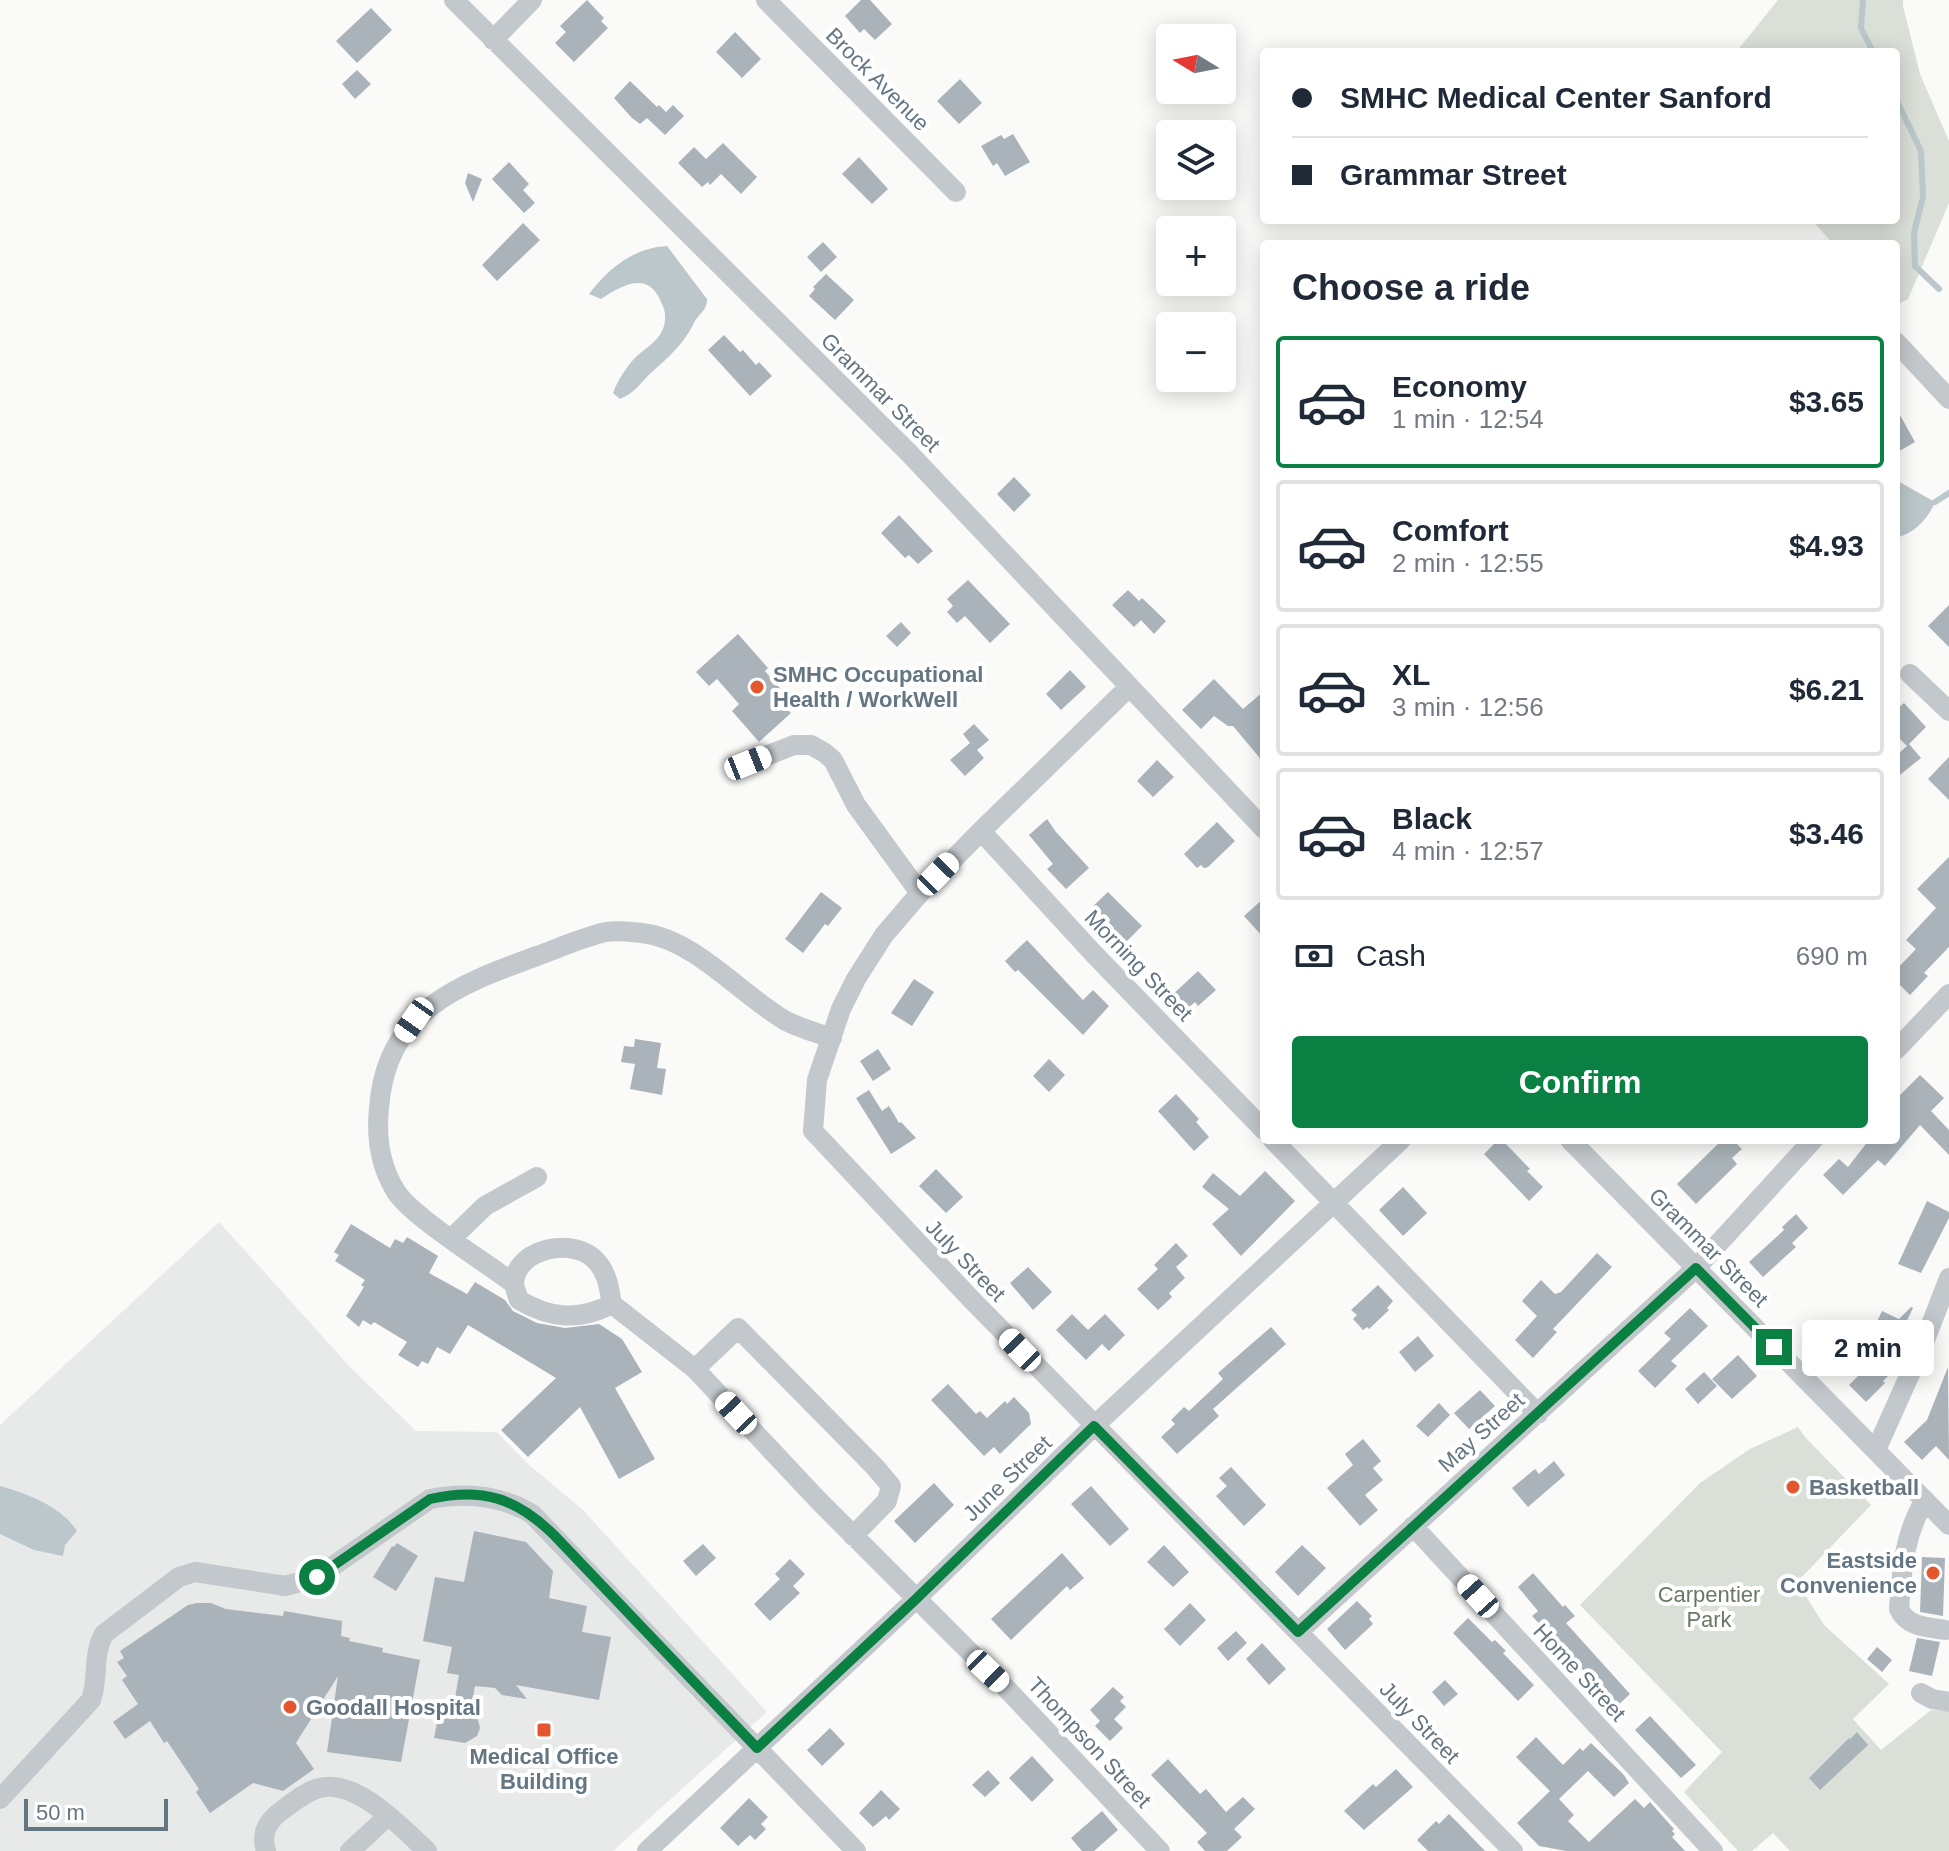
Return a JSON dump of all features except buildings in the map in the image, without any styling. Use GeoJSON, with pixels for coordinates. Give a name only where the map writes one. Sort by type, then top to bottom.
{"type":"FeatureCollection","features":[{"type":"Feature","properties":{"kind":"street","name":"Grammar Street"},"geometry":{"type":"LineString","coordinates":[[454,0],[908,452],[1260,825]]}},
{"type":"Feature","properties":{"kind":"street"},"geometry":{"type":"LineString","coordinates":[[493,40],[532,0]]}},
{"type":"Feature","properties":{"kind":"street","name":"Brock Avenue"},"geometry":{"type":"LineString","coordinates":[[766,0],[956,192]]}},
{"type":"Feature","properties":{"kind":"street"},"geometry":{"type":"LineString","coordinates":[[1900,346],[1949,399]]}},
{"type":"Feature","properties":{"kind":"street"},"geometry":{"type":"LineString","coordinates":[[1910,674],[1949,711]]}},
{"type":"Feature","properties":{"kind":"street","name":"July Street"},"geometry":{"type":"LineString","coordinates":[[1128,688],[981,831],[884,935],[841,1009],[817,1080],[813,1131],[895,1221],[1094,1426],[1513,1851]]}},
{"type":"Feature","properties":{"kind":"street"},"geometry":{"type":"LineString","coordinates":[[748,763],[794,745],[811,745],[825,753],[833,760],[856,805],[920,893]]}},
{"type":"Feature","properties":{"kind":"street","name":"Morning Street"},"geometry":{"type":"LineString","coordinates":[[981,831],[1113,974],[1260,1126]]}},
{"type":"Feature","properties":{"kind":"street"},"geometry":{"type":"LineString","coordinates":[[514,1284],[426,1221],[396,1193],[380,1158],[378,1118],[381,1080],[393,1050],[414,1020],[445,994],[504,968],[608,931],[647,934],[687,948],[788,1022],[832,1038]]}},
{"type":"Feature","properties":{"kind":"street"},"geometry":{"type":"LineString","coordinates":[[1900,1039],[1949,994]]}},
{"type":"Feature","properties":{"kind":"street"},"geometry":{"type":"LineString","coordinates":[[1277,1144],[1538,1414]]}},
{"type":"Feature","properties":{"kind":"street","name":"June Street"},"geometry":{"type":"LineString","coordinates":[[647,1851],[915,1600],[1094,1426],[1397,1144]]}},
{"type":"Feature","properties":{"kind":"street","name":"Grammar Street"},"geometry":{"type":"LineString","coordinates":[[1574,1144],[1949,1525]]}},
{"type":"Feature","properties":{"kind":"street","name":"May Street"},"geometry":{"type":"LineString","coordinates":[[1298,1632],[1696,1268],[1809,1144]]}},
{"type":"Feature","properties":{"kind":"street"},"geometry":{"type":"LineString","coordinates":[[452,1238],[485,1206],[537,1177]]}},
{"type":"Feature","properties":{"kind":"street"},"geometry":{"type":"LineString","coordinates":[[567,1248],[586,1252],[596,1260],[604,1272],[612,1304],[595,1312],[564,1316],[547,1314],[519,1300],[514,1284],[519,1268],[530,1257],[546,1249],[567,1248]]}},
{"type":"Feature","properties":{"kind":"street"},"geometry":{"type":"LineString","coordinates":[[1876,1450],[1949,1278]]}},
{"type":"Feature","properties":{"kind":"street","name":"Thompson Street"},"geometry":{"type":"LineString","coordinates":[[612,1304],[695,1369],[1160,1851]]}},
{"type":"Feature","properties":{"kind":"street"},"geometry":{"type":"LineString","coordinates":[[695,1369],[738,1328],[875,1467],[891,1486],[887,1501],[853,1536]]}},
{"type":"Feature","properties":{"kind":"street"},"geometry":{"type":"LineString","coordinates":[[0,1799],[91,1700],[96,1686],[98,1645],[104,1634],[179,1577],[195,1572],[285,1586],[306,1582],[329,1571],[430,1499],[448,1495],[478,1496],[515,1504],[532,1514],[856,1851]]}},
{"type":"Feature","properties":{"kind":"street"},"geometry":{"type":"LineString","coordinates":[[1925,1500],[1914,1517],[1899,1559],[1899,1609],[1902,1616],[1913,1624],[1946,1630]]}},
{"type":"Feature","properties":{"kind":"street","name":"Home Street"},"geometry":{"type":"LineString","coordinates":[[1413,1526],[1713,1851]]}},
{"type":"Feature","properties":{"kind":"street"},"geometry":{"type":"LineString","coordinates":[[1921,1693],[1949,1702]]}},
{"type":"Feature","properties":{"kind":"street"},"geometry":{"type":"LineString","coordinates":[[266,1851],[265,1831],[273,1816],[318,1788],[333,1786],[354,1792],[388,1816],[427,1851]]}},
{"type":"Feature","properties":{"kind":"street"},"geometry":{"type":"LineString","coordinates":[[350,1851],[388,1816]]}},
{"type":"Feature","properties":{"kind":"shaded area"},"geometry":{"type":"Polygon","coordinates":[[[667,246],[707,303],[676,350],[634,390],[620,399],[613,393],[617,384],[633,360],[661,334],[665,322],[664,310],[657,293],[643,284],[627,285],[601,299],[589,294],[623,261],[643,251],[667,246]]]}},
{"type":"Feature","properties":{"kind":"shaded area"},"geometry":{"type":"Polygon","coordinates":[[[1900,482],[1935,502],[1929,514],[1909,533],[1900,536],[1900,482]]]}},
{"type":"Feature","properties":{"kind":"shaded area"},"geometry":{"type":"Polygon","coordinates":[[[219,1222],[352,1369],[416,1431],[497,1432],[528,1464],[582,1509],[767,1712],[613,1851],[0,1851],[0,1425],[219,1222]]]}},
{"type":"Feature","properties":{"kind":"shaded area"},"geometry":{"type":"Polygon","coordinates":[[[0,1486],[43,1502],[70,1522],[77,1531],[65,1545],[63,1556],[34,1550],[0,1534],[0,1486]]]}},
{"type":"Feature","properties":{"kind":"green space"},"geometry":{"type":"Polygon","coordinates":[[[1778,0],[1903,0],[1920,74],[1949,141],[1949,203],[1908,299],[1900,303],[1900,240],[1830,240],[1816,224],[1900,224],[1900,48],[1739,48],[1778,0]]]}},
{"type":"Feature","properties":{"kind":"green space","name":"Carpentier Park"},"geometry":{"type":"Polygon","coordinates":[[[1798,1427],[1871,1505],[1797,1582],[1824,1625],[1889,1684],[1853,1719],[1881,1750],[1931,1710],[1949,1711],[1949,1851],[1790,1851],[1773,1833],[1752,1851],[1738,1851],[1684,1792],[1722,1752],[1580,1605],[1700,1483],[1750,1449],[1798,1427]]]}},
{"type":"Feature","properties":{"kind":"waterway"},"geometry":{"type":"LineString","coordinates":[[1863,0],[1861,28],[1871,48]]}},
{"type":"Feature","properties":{"kind":"waterway"},"geometry":{"type":"LineString","coordinates":[[1900,107],[1921,151],[1923,197],[1914,233],[1915,266],[1939,289]]}},
{"type":"Feature","properties":{"kind":"waterway"},"geometry":{"type":"LineString","coordinates":[[1935,502],[1949,493]]}},
{"type":"Feature","properties":{"kind":"place","name":"SMHC Occupational Health / WorkWell"},"geometry":{"type":"Point","coordinates":[757,687]}},
{"type":"Feature","properties":{"kind":"place","name":"Basketball"},"geometry":{"type":"Point","coordinates":[1793,1487]}},
{"type":"Feature","properties":{"kind":"place","name":"Eastside Convenience"},"geometry":{"type":"Point","coordinates":[1933,1573]}},
{"type":"Feature","properties":{"kind":"place","name":"Goodall Hospital"},"geometry":{"type":"Point","coordinates":[290,1707]}},
{"type":"Feature","properties":{"kind":"place","name":"Medical Office Building"},"geometry":{"type":"Point","coordinates":[544,1730]}},
{"type":"Feature","properties":{"kind":"route"},"geometry":{"type":"LineString","coordinates":[[317,1577],[430,1499],[448,1495],[478,1496],[515,1504],[532,1514],[554,1535],[757,1748],[1094,1426],[1298,1632],[1696,1268],[1774,1347]]}}]}
